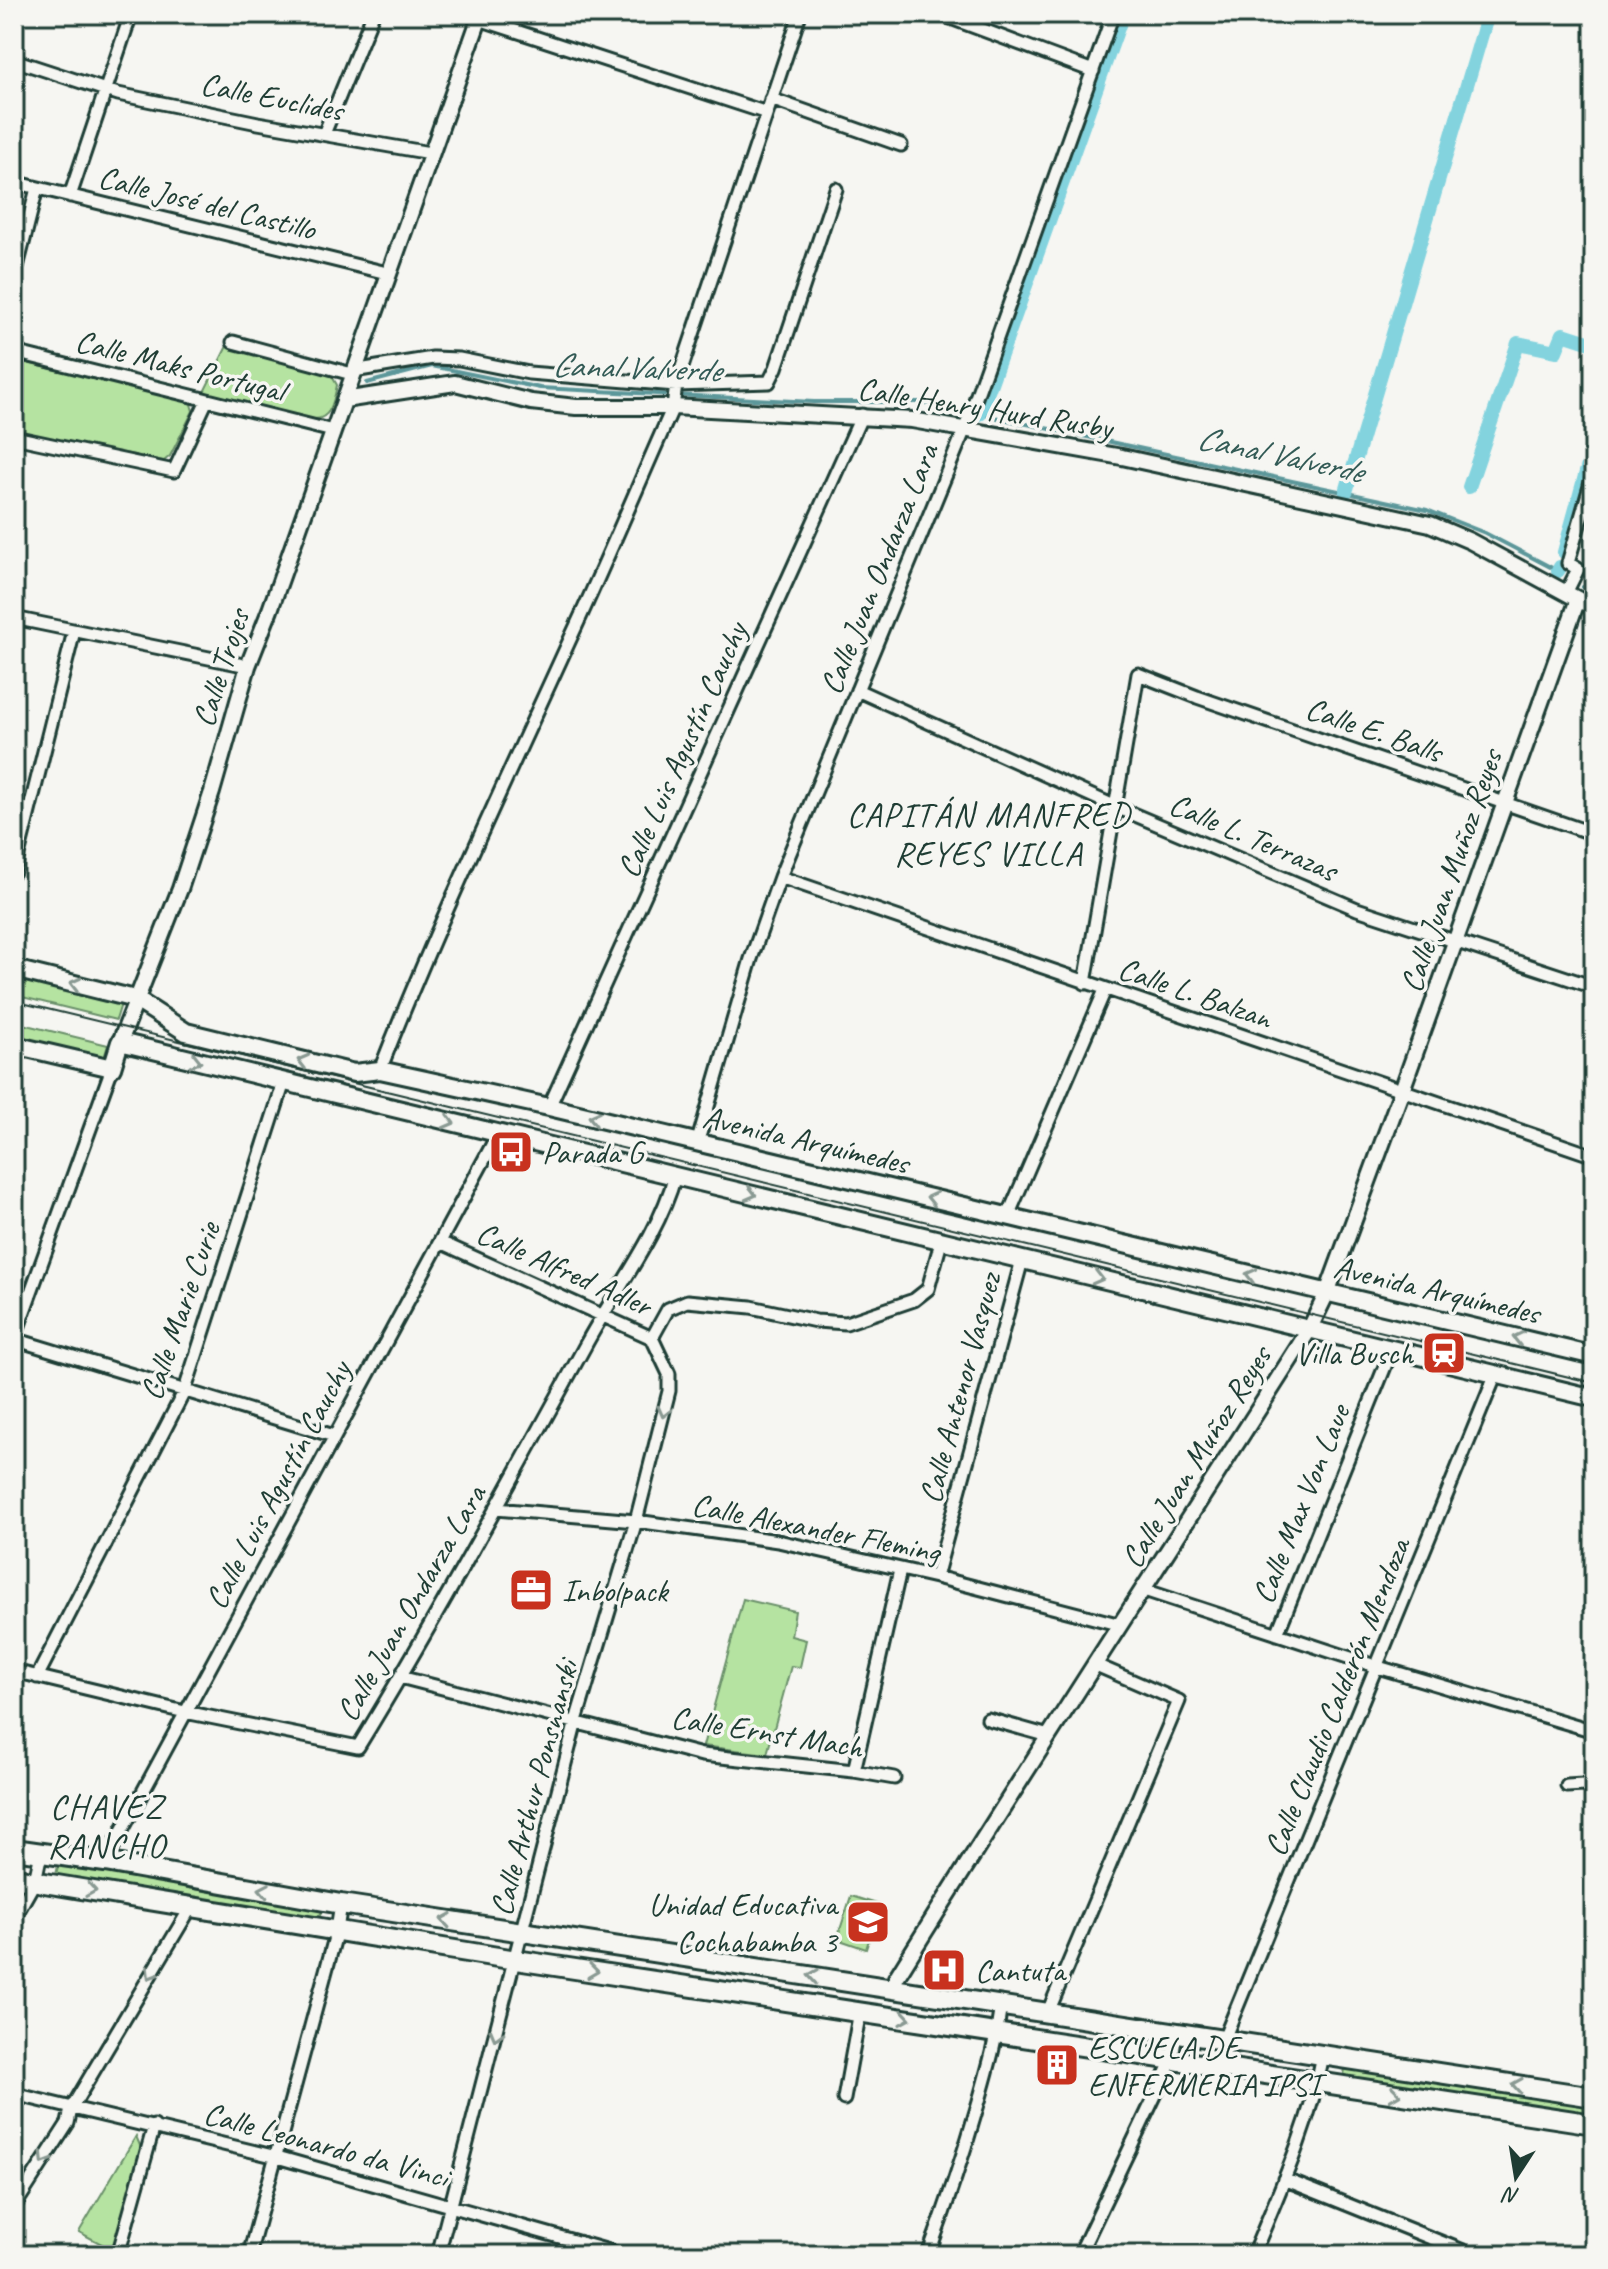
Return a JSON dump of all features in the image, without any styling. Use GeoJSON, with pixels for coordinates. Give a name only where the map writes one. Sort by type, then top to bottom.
{"type":"FeatureCollection","features":[{"type":"Feature","properties":{"kind":"main road","name":"Avenida Arquímedes"},"geometry":{"type":"LineString","coordinates":[[14,969],[135,999],[186,1032],[354,1073],[380,1070],[549,1107],[1594,1356]]}},
{"type":"Feature","properties":{"kind":"main road","name":"Avenida Arquímedes"},"geometry":{"type":"LineString","coordinates":[[120,1042],[1594,1398]]}},
{"type":"Feature","properties":{"kind":"main road","name":"Calle Trojes"},"geometry":{"type":"LineString","coordinates":[[112,1068],[120,1042]]}},
{"type":"Feature","properties":{"kind":"main road"},"geometry":{"type":"LineString","coordinates":[[14,1045],[112,1068]]}},
{"type":"Feature","properties":{"kind":"main road"},"geometry":{"type":"LineString","coordinates":[[14,1849],[341,1904],[1594,2097]]}},
{"type":"Feature","properties":{"kind":"main road"},"geometry":{"type":"LineString","coordinates":[[14,1878],[516,1960],[1594,2124]]}},
{"type":"Feature","properties":{"kind":"street"},"geometry":{"type":"LineString","coordinates":[[70,196],[131,14]]}},
{"type":"Feature","properties":{"kind":"street"},"geometry":{"type":"LineString","coordinates":[[324,134],[373,14]]}},
{"type":"Feature","properties":{"kind":"street"},"geometry":{"type":"LineString","coordinates":[[380,1070],[451,898],[673,407],[676,385],[800,14]]}},
{"type":"Feature","properties":{"kind":"street"},"geometry":{"type":"LineString","coordinates":[[940,14],[1093,71]]}},
{"type":"Feature","properties":{"kind":"street","name":"Calle Juan Ondarza Lara"},"geometry":{"type":"LineString","coordinates":[[697,1144],[751,959],[780,877],[964,431],[1113,14]]}},
{"type":"Feature","properties":{"kind":"street"},"geometry":{"type":"LineString","coordinates":[[480,17],[767,113]]}},
{"type":"Feature","properties":{"kind":"street","name":"Calle Trojes"},"geometry":{"type":"LineString","coordinates":[[120,1042],[185,875],[248,666],[480,17]]}},
{"type":"Feature","properties":{"kind":"street","name":"Calle Euclides"},"geometry":{"type":"LineString","coordinates":[[14,60],[105,89],[258,123],[430,153]]}},
{"type":"Feature","properties":{"kind":"street"},"geometry":{"type":"LineString","coordinates":[[771,99],[901,145]]}},
{"type":"Feature","properties":{"kind":"street","name":"Calle José del Castillo"},"geometry":{"type":"LineString","coordinates":[[14,182],[387,273]]}},
{"type":"Feature","properties":{"kind":"street"},"geometry":{"type":"LineString","coordinates":[[14,279],[37,188]]}},
{"type":"Feature","properties":{"kind":"street"},"geometry":{"type":"LineString","coordinates":[[233,342],[352,372],[446,358],[529,373],[676,385],[769,382],[836,189]]}},
{"type":"Feature","properties":{"kind":"street","name":"Calle Maks Portugal"},"geometry":{"type":"LineString","coordinates":[[14,352],[333,431]]}},
{"type":"Feature","properties":{"kind":"street","name":"Calle Henry Hurd Rusby"},"geometry":{"type":"LineString","coordinates":[[344,400],[455,383],[546,404],[576,407],[673,407],[912,420],[1122,457],[1430,524],[1470,541],[1594,608]]}},
{"type":"Feature","properties":{"kind":"street"},"geometry":{"type":"LineString","coordinates":[[14,437],[174,471],[207,400]]}},
{"type":"Feature","properties":{"kind":"street","name":"Calle Luis Agustín Cauchy"},"geometry":{"type":"LineString","coordinates":[[549,1107],[862,415]]}},
{"type":"Feature","properties":{"kind":"street"},"geometry":{"type":"LineString","coordinates":[[1572,596],[1573,566],[1594,472]]}},
{"type":"Feature","properties":{"kind":"street","name":"Calle Juan Muñoz Reyes"},"geometry":{"type":"LineString","coordinates":[[894,1988],[896,1978],[1309,1330],[1327,1293],[1457,942],[1572,596]]}},
{"type":"Feature","properties":{"kind":"street"},"geometry":{"type":"LineString","coordinates":[[14,618],[248,666]]}},
{"type":"Feature","properties":{"kind":"street"},"geometry":{"type":"LineString","coordinates":[[14,872],[74,631]]}},
{"type":"Feature","properties":{"kind":"street","name":"Calle E. Balls"},"geometry":{"type":"LineString","coordinates":[[1114,806],[1138,674],[1594,834]]}},
{"type":"Feature","properties":{"kind":"street","name":"Calle L. Terrazas"},"geometry":{"type":"LineString","coordinates":[[857,690],[1114,806],[1357,909],[1594,987]]}},
{"type":"Feature","properties":{"kind":"street"},"geometry":{"type":"LineString","coordinates":[[1085,983],[1114,806]]}},
{"type":"Feature","properties":{"kind":"street","name":"Calle L. Balzan"},"geometry":{"type":"LineString","coordinates":[[780,877],[1594,1156]]}},
{"type":"Feature","properties":{"kind":"street"},"geometry":{"type":"LineString","coordinates":[[1008,1216],[1105,990]]}},
{"type":"Feature","properties":{"kind":"street","name":"Calle Trojes"},"geometry":{"type":"LineString","coordinates":[[14,1339],[112,1068]]}},
{"type":"Feature","properties":{"kind":"street","name":"Calle Marie Curie"},"geometry":{"type":"LineString","coordinates":[[37,1677],[185,1390],[284,1082]]}},
{"type":"Feature","properties":{"kind":"street","name":"Calle Luis Agustín Cauchy"},"geometry":{"type":"LineString","coordinates":[[105,1862],[498,1134]]}},
{"type":"Feature","properties":{"kind":"street","name":"Calle Juan Ondarza Lara"},"geometry":{"type":"LineString","coordinates":[[14,1671],[185,1712],[358,1747],[496,1509],[602,1314],[666,1207],[675,1176]]}},
{"type":"Feature","properties":{"kind":"street","name":"Calle Alfred Adler"},"geometry":{"type":"LineString","coordinates":[[440,1242],[652,1338],[668,1309],[687,1301],[751,1307],[816,1321],[846,1323],[914,1300],[928,1289],[941,1242]]}},
{"type":"Feature","properties":{"kind":"street","name":"Calle Antenor Vasquez"},"geometry":{"type":"LineString","coordinates":[[936,1577],[1022,1260]]}},
{"type":"Feature","properties":{"kind":"street","name":"Calle Arthur Ponsnanski"},"geometry":{"type":"LineString","coordinates":[[438,2255],[576,1721],[636,1521],[669,1391],[669,1374],[652,1338]]}},
{"type":"Feature","properties":{"kind":"street"},"geometry":{"type":"LineString","coordinates":[[14,1339],[334,1436]]}},
{"type":"Feature","properties":{"kind":"street","name":"Calle Max Von Laue"},"geometry":{"type":"LineString","coordinates":[[1277,1634],[1392,1349]]}},
{"type":"Feature","properties":{"kind":"street","name":"Calle Claudio Calderón Mendoza"},"geometry":{"type":"LineString","coordinates":[[1224,2039],[1496,1374]]}},
{"type":"Feature","properties":{"kind":"street","name":"Calle Alexander Fleming"},"geometry":{"type":"LineString","coordinates":[[496,1509],[636,1521],[778,1541],[936,1577],[1121,1625]]}},
{"type":"Feature","properties":{"kind":"street"},"geometry":{"type":"LineString","coordinates":[[854,1771],[900,1570]]}},
{"type":"Feature","properties":{"kind":"street"},"geometry":{"type":"LineString","coordinates":[[1144,1590],[1378,1667],[1594,1731]]}},
{"type":"Feature","properties":{"kind":"street"},"geometry":{"type":"LineString","coordinates":[[1048,2012],[1179,1701],[1096,1665]]}},
{"type":"Feature","properties":{"kind":"street","name":"Calle Ernst Mach"},"geometry":{"type":"LineString","coordinates":[[400,1677],[702,1755],[894,1778]]}},
{"type":"Feature","properties":{"kind":"street"},"geometry":{"type":"LineString","coordinates":[[988,1719],[1049,1736]]}},
{"type":"Feature","properties":{"kind":"street"},"geometry":{"type":"LineString","coordinates":[[1567,1786],[1594,1788]]}},
{"type":"Feature","properties":{"kind":"street"},"geometry":{"type":"LineString","coordinates":[[14,1918],[35,1881],[41,1853]]}},
{"type":"Feature","properties":{"kind":"street"},"geometry":{"type":"LineString","coordinates":[[249,2255],[337,1930],[341,1904]]}},
{"type":"Feature","properties":{"kind":"street"},"geometry":{"type":"LineString","coordinates":[[14,2207],[68,2123],[71,2109],[191,1907]]}},
{"type":"Feature","properties":{"kind":"street"},"geometry":{"type":"LineString","coordinates":[[928,2255],[951,2196],[998,2032],[1001,2004]]}},
{"type":"Feature","properties":{"kind":"street"},"geometry":{"type":"LineString","coordinates":[[844,2099],[860,2011]]}},
{"type":"Feature","properties":{"kind":"street"},"geometry":{"type":"LineString","coordinates":[[1079,2255],[1172,2060],[1176,2032]]}},
{"type":"Feature","properties":{"kind":"street"},"geometry":{"type":"LineString","coordinates":[[1253,2255],[1318,2083],[1323,2055]]}},
{"type":"Feature","properties":{"kind":"street","name":"Calle Leonardo da Vinci"},"geometry":{"type":"LineString","coordinates":[[14,2094],[277,2157],[623,2255]]}},
{"type":"Feature","properties":{"kind":"street"},"geometry":{"type":"LineString","coordinates":[[118,2255],[154,2126]]}},
{"type":"Feature","properties":{"kind":"street"},"geometry":{"type":"LineString","coordinates":[[1284,2179],[1450,2251],[1473,2255]]}},
{"type":"Feature","properties":{"kind":"green space"},"geometry":{"type":"Polygon","coordinates":[[[227,346],[330,373],[337,385],[328,413],[313,419],[204,392],[227,346]]]}},
{"type":"Feature","properties":{"kind":"green space"},"geometry":{"type":"Polygon","coordinates":[[[14,360],[186,400],[193,411],[170,456],[164,461],[14,431],[14,360]]]}},
{"type":"Feature","properties":{"kind":"green space"},"geometry":{"type":"Polygon","coordinates":[[[14,977],[121,1004],[116,1020],[14,995],[14,977]]]}},
{"type":"Feature","properties":{"kind":"green space"},"geometry":{"type":"Polygon","coordinates":[[[14,1022],[108,1045],[104,1058],[14,1036],[14,1022]]]}},
{"type":"Feature","properties":{"kind":"green space"},"geometry":{"type":"Polygon","coordinates":[[[743,1599],[795,1611],[791,1636],[806,1640],[800,1667],[791,1666],[767,1754],[703,1746],[743,1599]]]}},
{"type":"Feature","properties":{"kind":"green space"},"geometry":{"type":"Polygon","coordinates":[[[58,1866],[318,1906],[322,1912],[318,1918],[312,1919],[56,1875],[58,1866]]]}},
{"type":"Feature","properties":{"kind":"green space"},"geometry":{"type":"Polygon","coordinates":[[[851,1896],[880,1905],[866,1949],[837,1939],[851,1896]]]}},
{"type":"Feature","properties":{"kind":"green space"},"geometry":{"type":"Polygon","coordinates":[[[1345,2067],[1594,2103],[1594,2116],[1344,2077],[1345,2067]]]}},
{"type":"Feature","properties":{"kind":"green space"},"geometry":{"type":"Polygon","coordinates":[[[136,2136],[141,2148],[113,2250],[79,2232],[136,2136]]]}},
{"type":"Feature","properties":{"kind":"waterway"},"geometry":{"type":"LineString","coordinates":[[980,414],[1123,14]]}},
{"type":"Feature","properties":{"kind":"waterway"},"geometry":{"type":"LineString","coordinates":[[1346,492],[1488,14]]}},
{"type":"Feature","properties":{"kind":"waterway"},"geometry":{"type":"LineString","coordinates":[[1469,487],[1518,343],[1556,351],[1563,334],[1594,344]]}},
{"type":"Feature","properties":{"kind":"waterway","name":"Canal Valverde"},"geometry":{"type":"LineString","coordinates":[[367,383],[432,366],[540,388],[814,402],[920,402],[955,409]]}},
{"type":"Feature","properties":{"kind":"waterway","name":"Canal Valverde"},"geometry":{"type":"LineString","coordinates":[[980,414],[1427,510],[1485,533],[1558,571]]}},
{"type":"Feature","properties":{"kind":"waterway"},"geometry":{"type":"LineString","coordinates":[[1564,552],[1594,443]]}},
{"type":"Feature","properties":{"kind":"waterway","name":"Canal Valverde"},"geometry":{"type":"LineString","coordinates":[[1558,571],[1560,567]]}},
{"type":"Feature","properties":{"kind":"waterway","name":"Canal Valverde"},"geometry":{"type":"LineString","coordinates":[[1583,587],[1594,593]]}},
{"type":"Feature","properties":{"kind":"tram line"},"geometry":{"type":"LineString","coordinates":[[14,1001],[1594,1383]]}},
{"type":"Feature","properties":{"kind":"place","name":"Parada G"},"geometry":{"type":"Point","coordinates":[511,1152]}},
{"type":"Feature","properties":{"kind":"place","name":"Villa Busch"},"geometry":{"type":"Point","coordinates":[1444,1353]}},
{"type":"Feature","properties":{"kind":"place","name":"Inbolpack"},"geometry":{"type":"Point","coordinates":[531,1590]}},
{"type":"Feature","properties":{"kind":"place","name":"Unidad Educativa Cochabamba 3"},"geometry":{"type":"Point","coordinates":[868,1922]}},
{"type":"Feature","properties":{"kind":"place","name":"Cantuta"},"geometry":{"type":"Point","coordinates":[944,1970]}},
{"type":"Feature","properties":{"kind":"place","name":"ESCUELA DE ENFERMERIA IPSI"},"geometry":{"type":"Point","coordinates":[1057,2065]}},
{"type":"Feature","properties":{"kind":"district","name":"CAPITÁN MANFRED REYES VILLA"},"geometry":{"type":"Point","coordinates":[989,834]}},
{"type":"Feature","properties":{"kind":"district","name":"CHAVEZ RANCHO"},"geometry":{"type":"Point","coordinates":[107,1826]}}]}
